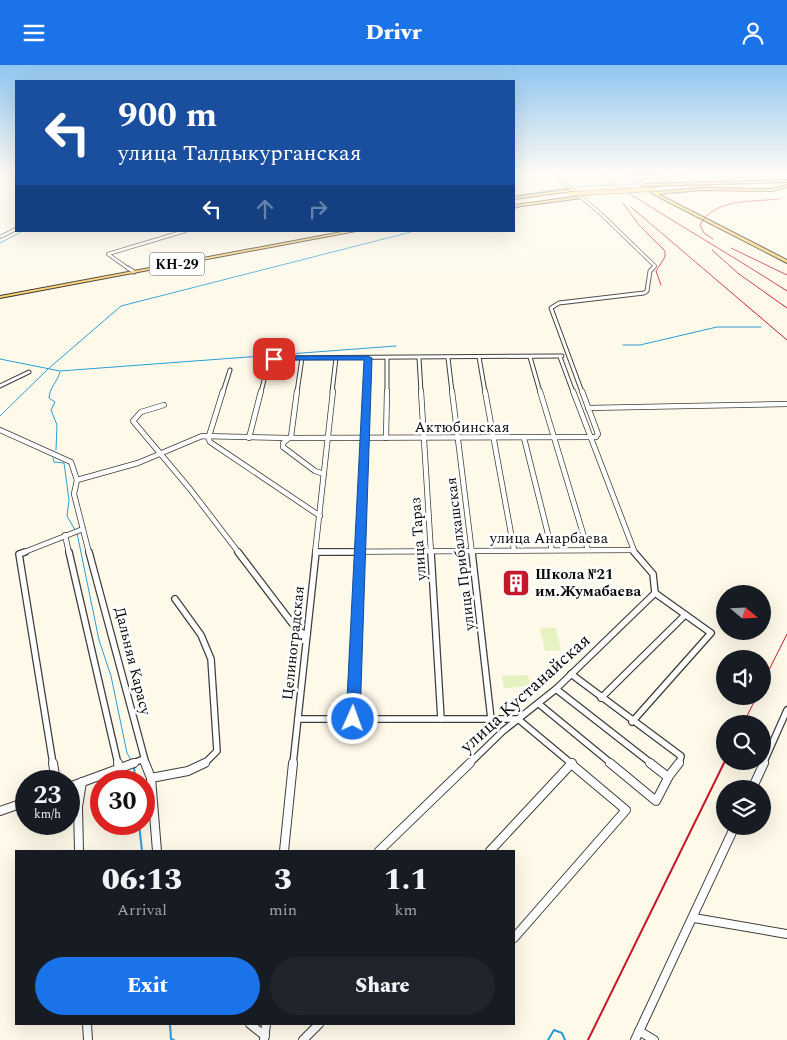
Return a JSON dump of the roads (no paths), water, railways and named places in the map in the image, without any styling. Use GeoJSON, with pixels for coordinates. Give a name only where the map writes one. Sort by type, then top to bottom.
{"type":"FeatureCollection","features":[{"type":"Feature","properties":{"kind":"main road"},"geometry":{"type":"LineString","coordinates":[[708,220],[787,262]]}},
{"type":"Feature","properties":{"kind":"main road","name":"КН-29"},"geometry":{"type":"LineString","coordinates":[[0,297],[349,232]]}},
{"type":"Feature","properties":{"kind":"street"},"geometry":{"type":"LineString","coordinates":[[605,220],[655,266],[650,271],[647,291],[644,293],[552,305],[551,308],[566,354],[588,408],[787,404]]}},
{"type":"Feature","properties":{"kind":"street"},"geometry":{"type":"LineString","coordinates":[[0,237],[15,230]]}},
{"type":"Feature","properties":{"kind":"street"},"geometry":{"type":"LineString","coordinates":[[134,272],[108,254],[182,232]]}},
{"type":"Feature","properties":{"kind":"street"},"geometry":{"type":"LineString","coordinates":[[249,438],[269,360],[302,358],[560,357],[566,354]]}},
{"type":"Feature","properties":{"kind":"street"},"geometry":{"type":"LineString","coordinates":[[479,357],[514,551]]}},
{"type":"Feature","properties":{"kind":"street"},"geometry":{"type":"LineString","coordinates":[[530,357],[588,550]]}},
{"type":"Feature","properties":{"kind":"street"},"geometry":{"type":"LineString","coordinates":[[560,357],[632,550],[653,574],[655,593],[711,633],[632,722]]}},
{"type":"Feature","properties":{"kind":"street"},"geometry":{"type":"LineString","coordinates":[[302,358],[290,438],[283,443],[283,447],[315,471],[324,474]]}},
{"type":"Feature","properties":{"kind":"street","name":"Целиноградская"},"geometry":{"type":"LineString","coordinates":[[284,850],[336,358]]}},
{"type":"Feature","properties":{"kind":"street"},"geometry":{"type":"LineString","coordinates":[[353,719],[368,358]]}},
{"type":"Feature","properties":{"kind":"street"},"geometry":{"type":"LineString","coordinates":[[386,438],[387,358]]}},
{"type":"Feature","properties":{"kind":"street","name":"улица Тараз"},"geometry":{"type":"LineString","coordinates":[[419,358],[441,719]]}},
{"type":"Feature","properties":{"kind":"street","name":"улица Прибалхашская"},"geometry":{"type":"LineString","coordinates":[[448,358],[459,438],[490,719]]}},
{"type":"Feature","properties":{"kind":"street"},"geometry":{"type":"LineString","coordinates":[[230,370],[209,437],[210,442],[314,514],[320,516]]}},
{"type":"Feature","properties":{"kind":"street"},"geometry":{"type":"LineString","coordinates":[[0,386],[29,372]]}},
{"type":"Feature","properties":{"kind":"street"},"geometry":{"type":"LineString","coordinates":[[164,405],[159,409],[141,412],[133,421],[161,454],[298,631],[308,635]]}},
{"type":"Feature","properties":{"kind":"street","name":"Актюбинская"},"geometry":{"type":"LineString","coordinates":[[77,480],[138,463],[202,436],[249,438],[596,437],[598,434],[588,408]]}},
{"type":"Feature","properties":{"kind":"street"},"geometry":{"type":"LineString","coordinates":[[0,430],[72,462],[77,480]]}},
{"type":"Feature","properties":{"kind":"street"},"geometry":{"type":"LineString","coordinates":[[524,438],[552,550]]}},
{"type":"Feature","properties":{"kind":"street","name":"Дальняя Карасу"},"geometry":{"type":"LineString","coordinates":[[77,480],[74,494],[141,760],[147,770]]}},
{"type":"Feature","properties":{"kind":"street"},"geometry":{"type":"LineString","coordinates":[[54,770],[19,554],[83,529]]}},
{"type":"Feature","properties":{"kind":"street"},"geometry":{"type":"LineString","coordinates":[[67,534],[120,767]]}},
{"type":"Feature","properties":{"kind":"street","name":"улица Анарбаева"},"geometry":{"type":"LineString","coordinates":[[316,552],[632,550]]}},
{"type":"Feature","properties":{"kind":"street","name":"улица Кустанайская"},"geometry":{"type":"LineString","coordinates":[[380,850],[503,731],[556,689],[655,593]]}},
{"type":"Feature","properties":{"kind":"street"},"geometry":{"type":"LineString","coordinates":[[155,777],[200,767],[210,761],[217,751],[213,730],[211,661],[207,646],[175,599]]}},
{"type":"Feature","properties":{"kind":"street"},"geometry":{"type":"LineString","coordinates":[[601,699],[685,615]]}},
{"type":"Feature","properties":{"kind":"street"},"geometry":{"type":"LineString","coordinates":[[538,704],[656,801],[665,790],[668,777],[680,765],[681,756],[601,699],[571,674]]}},
{"type":"Feature","properties":{"kind":"street"},"geometry":{"type":"LineString","coordinates":[[556,689],[668,777]]}},
{"type":"Feature","properties":{"kind":"street"},"geometry":{"type":"LineString","coordinates":[[756,780],[787,710]]}},
{"type":"Feature","properties":{"kind":"street"},"geometry":{"type":"LineString","coordinates":[[298,719],[518,719],[626,810],[515,937]]}},
{"type":"Feature","properties":{"kind":"street"},"geometry":{"type":"LineString","coordinates":[[80,850],[78,807],[82,782],[141,760]]}},
{"type":"Feature","properties":{"kind":"street"},"geometry":{"type":"LineString","coordinates":[[491,850],[572,763]]}},
{"type":"Feature","properties":{"kind":"street"},"geometry":{"type":"LineString","coordinates":[[0,811],[15,806]]}},
{"type":"Feature","properties":{"kind":"street","name":"Дальняя Карасу"},"geometry":{"type":"LineString","coordinates":[[155,827],[157,850]]}},
{"type":"Feature","properties":{"kind":"street"},"geometry":{"type":"LineString","coordinates":[[635,1040],[694,918],[731,835]]}},
{"type":"Feature","properties":{"kind":"street"},"geometry":{"type":"LineString","coordinates":[[694,918],[787,934]]}},
{"type":"Feature","properties":{"kind":"street"},"geometry":{"type":"LineString","coordinates":[[87,1025],[88,1040]]}},
{"type":"Feature","properties":{"kind":"street"},"geometry":{"type":"LineString","coordinates":[[251,1025],[264,1038]]}},
{"type":"Feature","properties":{"kind":"street"},"geometry":{"type":"LineString","coordinates":[[264,1038],[266,1025]]}},
{"type":"Feature","properties":{"kind":"street"},"geometry":{"type":"LineString","coordinates":[[303,1040],[318,1025]]}},
{"type":"Feature","properties":{"kind":"street"},"geometry":{"type":"LineString","coordinates":[[639,1031],[654,1040]]}},
{"type":"Feature","properties":{"kind":"waterway"},"geometry":{"type":"LineString","coordinates":[[0,243],[21,232]]}},
{"type":"Feature","properties":{"kind":"waterway"},"geometry":{"type":"LineString","coordinates":[[48,369],[121,306],[411,232]]}},
{"type":"Feature","properties":{"kind":"waterway"},"geometry":{"type":"LineString","coordinates":[[623,345],[640,345],[717,327],[761,327]]}},
{"type":"Feature","properties":{"kind":"waterway"},"geometry":{"type":"LineString","coordinates":[[48,369],[60,371],[396,346]]}},
{"type":"Feature","properties":{"kind":"waterway"},"geometry":{"type":"LineString","coordinates":[[0,359],[48,369]]}},
{"type":"Feature","properties":{"kind":"waterway"},"geometry":{"type":"LineString","coordinates":[[0,416],[48,369]]}},
{"type":"Feature","properties":{"kind":"waterway"},"geometry":{"type":"LineString","coordinates":[[56,450],[57,425],[51,410],[55,402],[49,398],[60,372]]}},
{"type":"Feature","properties":{"kind":"waterway"},"geometry":{"type":"LineString","coordinates":[[53,458],[54,462],[64,463],[69,500],[67,516],[75,530]]}},
{"type":"Feature","properties":{"kind":"waterway"},"geometry":{"type":"LineString","coordinates":[[77,533],[99,640],[111,676],[127,753],[131,760]]}},
{"type":"Feature","properties":{"kind":"waterway"},"geometry":{"type":"LineString","coordinates":[[134,765],[134,770]]}},
{"type":"Feature","properties":{"kind":"waterway"},"geometry":{"type":"LineString","coordinates":[[140,835],[142,850]]}},
{"type":"Feature","properties":{"kind":"waterway"},"geometry":{"type":"LineString","coordinates":[[170,1025],[171,1039],[174,1040]]}},
{"type":"Feature","properties":{"kind":"waterway"},"geometry":{"type":"LineString","coordinates":[[548,1040],[554,1030],[562,1033],[565,1040]]}},
{"type":"Feature","properties":{"kind":"railway"},"geometry":{"type":"LineString","coordinates":[[635,220],[665,251],[665,257],[656,271],[661,285]]}},
{"type":"Feature","properties":{"kind":"railway"},"geometry":{"type":"LineString","coordinates":[[646,220],[787,340]]}},
{"type":"Feature","properties":{"kind":"railway"},"geometry":{"type":"LineString","coordinates":[[671,220],[787,291]]}},
{"type":"Feature","properties":{"kind":"railway"},"geometry":{"type":"LineString","coordinates":[[704,220],[700,225],[704,233],[713,239]]}},
{"type":"Feature","properties":{"kind":"railway"},"geometry":{"type":"LineString","coordinates":[[731,248],[787,275]]}},
{"type":"Feature","properties":{"kind":"railway"},"geometry":{"type":"LineString","coordinates":[[712,250],[739,274],[787,308]]}},
{"type":"Feature","properties":{"kind":"railway"},"geometry":{"type":"LineString","coordinates":[[771,666],[787,634]]}},
{"type":"Feature","properties":{"kind":"railway"},"geometry":{"type":"LineString","coordinates":[[748,715],[752,705]]}},
{"type":"Feature","properties":{"kind":"railway"},"geometry":{"type":"LineString","coordinates":[[588,1040],[721,770]]}},
{"type":"Feature","properties":{"kind":"place","name":"Школа №21 им.Жумабаева"},"geometry":{"type":"Point","coordinates":[516,583]}}]}
